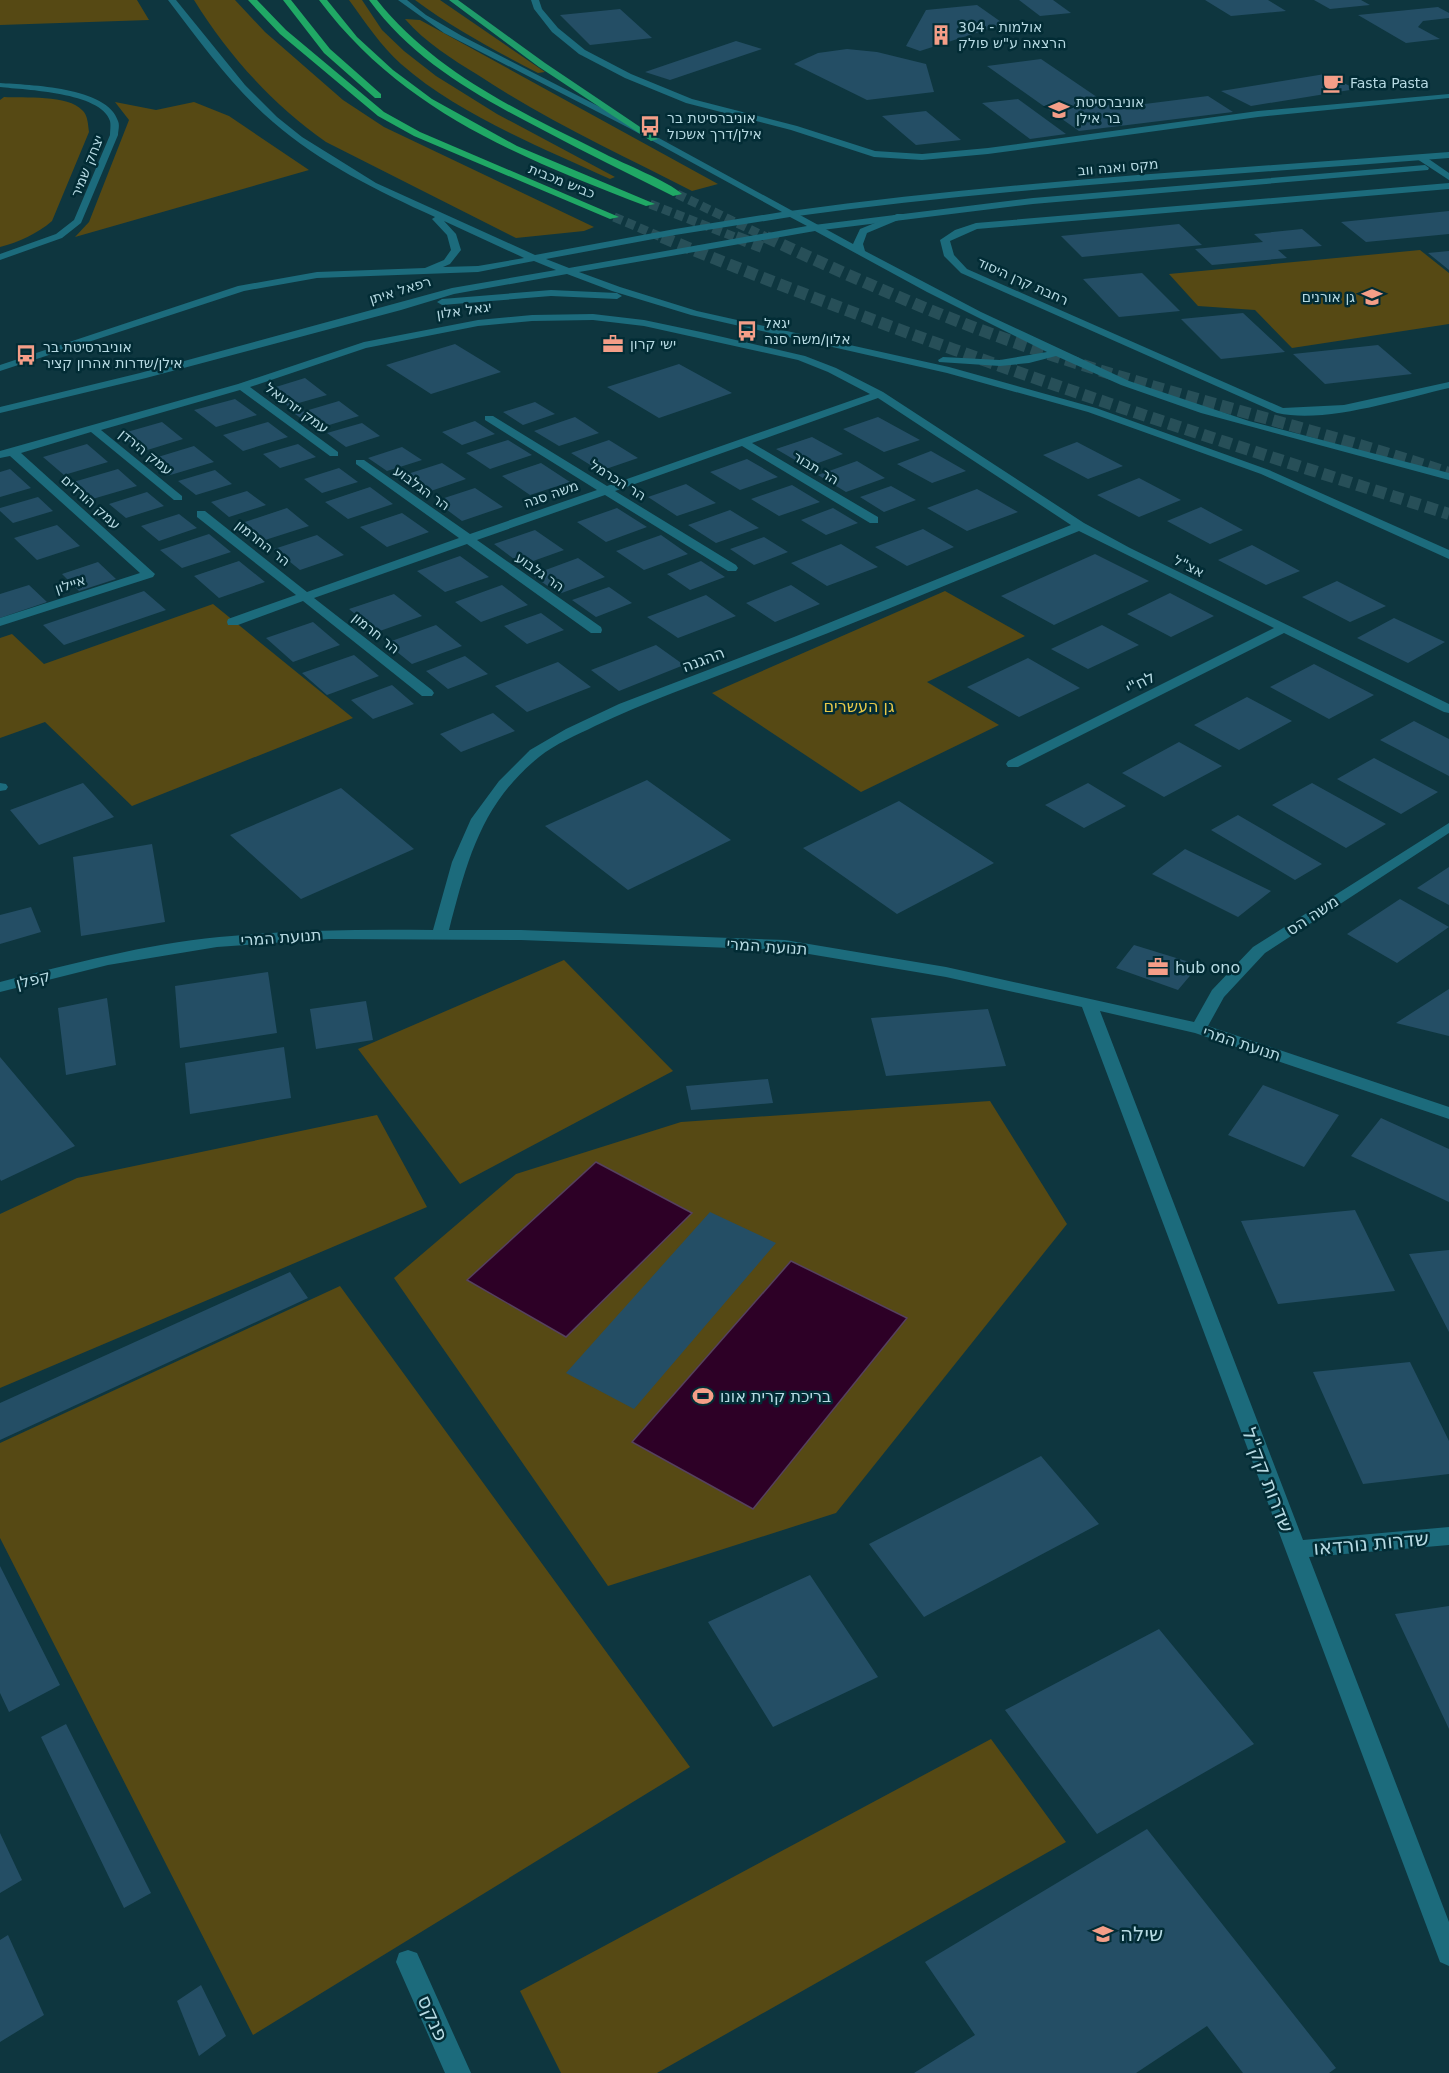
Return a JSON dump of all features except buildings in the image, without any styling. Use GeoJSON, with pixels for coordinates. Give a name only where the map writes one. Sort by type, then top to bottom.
{"type":"FeatureCollection","features":[{"type":"Feature","properties":{"kind":"highway"},"geometry":{"type":"LineString","coordinates":[[252,0],[290,39],[381,114],[417,134],[500,170]]}},
{"type":"Feature","properties":{"kind":"highway"},"geometry":{"type":"LineString","coordinates":[[287,0],[312,34],[341,65],[387,104]]}},
{"type":"Feature","properties":{"kind":"highway"},"geometry":{"type":"LineString","coordinates":[[323,0],[335,17],[368,53],[432,103],[537,159],[650,204]]}},
{"type":"Feature","properties":{"kind":"highway"},"geometry":{"type":"LineString","coordinates":[[373,0],[402,34],[468,85],[518,114],[677,194]]}},
{"type":"Feature","properties":{"kind":"highway"},"geometry":{"type":"LineString","coordinates":[[453,0],[542,65],[654,138]]}},
{"type":"Feature","properties":{"kind":"highway"},"geometry":{"type":"LineString","coordinates":[[404,115],[500,170]]}},
{"type":"Feature","properties":{"kind":"highway","name":"כביש מכבית"},"geometry":{"type":"LineString","coordinates":[[500,170],[614,217]]}},
{"type":"Feature","properties":{"kind":"street"},"geometry":{"type":"LineString","coordinates":[[172,0],[255,100],[299,139],[364,180],[533,258],[641,298],[730,321],[855,347],[1008,385],[1157,432],[1265,472],[1449,555]]}},
{"type":"Feature","properties":{"kind":"street"},"geometry":{"type":"LineString","coordinates":[[181,0],[204,40]]}},
{"type":"Feature","properties":{"kind":"street"},"geometry":{"type":"LineString","coordinates":[[402,0],[464,40],[654,138],[861,254],[1057,352],[1123,382],[1179,401],[1352,452],[1449,477]]}},
{"type":"Feature","properties":{"kind":"street"},"geometry":{"type":"LineString","coordinates":[[535,0],[538,9],[555,30],[582,52],[628,76],[689,101],[794,128],[874,154],[922,157],[988,151],[1258,114],[1449,96]]}},
{"type":"Feature","properties":{"kind":"street","name":"יצחק שמיר"},"geometry":{"type":"LineString","coordinates":[[0,85],[68,93],[92,100],[107,110],[114,121],[114,135],[78,221],[59,236],[0,257]]}},
{"type":"Feature","properties":{"kind":"street","name":"מקס ואנה ווב"},"geometry":{"type":"LineString","coordinates":[[790,214],[1008,189],[1449,155]]}},
{"type":"Feature","properties":{"kind":"street"},"geometry":{"type":"LineString","coordinates":[[1420,157],[1449,177]]}},
{"type":"Feature","properties":{"kind":"street","name":"מקס ואנה ווב"},"geometry":{"type":"LineString","coordinates":[[814,228],[1055,199],[1449,166]]}},
{"type":"Feature","properties":{"kind":"street","name":"רחבת קרן היסוד"},"geometry":{"type":"LineString","coordinates":[[1449,186],[976,226],[958,232],[945,240],[949,256],[964,271],[1281,411],[1299,413],[1327,410],[1449,385]]}},
{"type":"Feature","properties":{"kind":"street"},"geometry":{"type":"LineString","coordinates":[[419,273],[442,265],[453,256],[456,250],[451,234],[426,210]]}},
{"type":"Feature","properties":{"kind":"street","name":"רפאל איתן"},"geometry":{"type":"LineString","coordinates":[[0,368],[242,288],[317,275],[478,269],[598,246],[790,214]]}},
{"type":"Feature","properties":{"kind":"street"},"geometry":{"type":"LineString","coordinates":[[861,254],[858,244],[863,231],[900,216]]}},
{"type":"Feature","properties":{"kind":"street","name":"רפאל איתן"},"geometry":{"type":"LineString","coordinates":[[0,410],[142,376],[478,285],[566,272],[814,228]]}},
{"type":"Feature","properties":{"kind":"street"},"geometry":{"type":"LineString","coordinates":[[566,272],[576,260],[598,246]]}},
{"type":"Feature","properties":{"kind":"street"},"geometry":{"type":"LineString","coordinates":[[397,308],[479,298],[551,293],[641,298]]}},
{"type":"Feature","properties":{"kind":"street","name":"יגאל אלון"},"geometry":{"type":"LineString","coordinates":[[6,453],[95,430],[242,386],[364,345],[432,330],[532,318],[586,317],[644,323],[801,358],[879,394],[929,426]]}},
{"type":"Feature","properties":{"kind":"street"},"geometry":{"type":"LineString","coordinates":[[855,347],[956,362],[986,363],[1014,363],[1057,352]]}},
{"type":"Feature","properties":{"kind":"street","name":"עמק יזרעאל"},"geometry":{"type":"LineString","coordinates":[[242,386],[334,454]]}},
{"type":"Feature","properties":{"kind":"street","name":"משה סנה"},"geometry":{"type":"LineString","coordinates":[[233,622],[879,394]]}},
{"type":"Feature","properties":{"kind":"street","name":"הר הכרמל"},"geometry":{"type":"LineString","coordinates":[[489,418],[732,568]]}},
{"type":"Feature","properties":{"kind":"street","name":"אצ\"ל"},"geometry":{"type":"LineString","coordinates":[[929,426],[1080,526],[1282,629],[1449,710]]}},
{"type":"Feature","properties":{"kind":"street","name":"עמק הירדן"},"geometry":{"type":"LineString","coordinates":[[95,430],[178,498]]}},
{"type":"Feature","properties":{"kind":"street","name":"הר תבור"},"geometry":{"type":"LineString","coordinates":[[742,442],[874,520]]}},
{"type":"Feature","properties":{"kind":"street","name":"עמק הורדים"},"geometry":{"type":"LineString","coordinates":[[6,453],[149,574]]}},
{"type":"Feature","properties":{"kind":"street","name":"הר הגלבוע"},"geometry":{"type":"LineString","coordinates":[[360,462],[468,539]]}},
{"type":"Feature","properties":{"kind":"street","name":"הר החרמון"},"geometry":{"type":"LineString","coordinates":[[201,514],[306,596]]}},
{"type":"Feature","properties":{"kind":"street","name":"ההגנה"},"geometry":{"type":"LineString","coordinates":[[440,934],[459,862],[478,819],[519,767],[545,747],[624,707],[799,640],[1080,526]]}},
{"type":"Feature","properties":{"kind":"street","name":"הר גלבוע"},"geometry":{"type":"LineString","coordinates":[[468,539],[596,630]]}},
{"type":"Feature","properties":{"kind":"street","name":"איילון"},"geometry":{"type":"LineString","coordinates":[[0,622],[149,574]]}},
{"type":"Feature","properties":{"kind":"street","name":"הר חרמון"},"geometry":{"type":"LineString","coordinates":[[306,596],[427,693]]}},
{"type":"Feature","properties":{"kind":"street","name":"לח\"י"},"geometry":{"type":"LineString","coordinates":[[1013,764],[1282,629]]}},
{"type":"Feature","properties":{"kind":"street","name":"משה הס"},"geometry":{"type":"LineString","coordinates":[[1198,1028],[1218,994],[1259,950],[1449,827]]}},
{"type":"Feature","properties":{"kind":"street","name":"תנועת המרי"},"geometry":{"type":"LineString","coordinates":[[66,970],[108,960],[217,942],[329,934],[440,934],[785,945],[946,972],[1198,1028],[1449,1113]]}},
{"type":"Feature","properties":{"kind":"street","name":"קפלן"},"geometry":{"type":"LineString","coordinates":[[0,987],[66,970]]}},
{"type":"Feature","properties":{"kind":"street","name":"שדרות קק\"ל"},"geometry":{"type":"LineString","coordinates":[[1089,1005],[1449,1954]]}},
{"type":"Feature","properties":{"kind":"street","name":"שדרות נורדאו"},"geometry":{"type":"LineString","coordinates":[[1294,1550],[1449,1536]]}},
{"type":"Feature","properties":{"kind":"street","name":"פנקס"},"geometry":{"type":"LineString","coordinates":[[408,1962],[458,2073]]}},
{"type":"Feature","properties":{"kind":"green space"},"geometry":{"type":"Polygon","coordinates":[[[0,0],[137,0],[149,20],[0,25],[0,0]]]}},
{"type":"Feature","properties":{"kind":"green space"},"geometry":{"type":"Polygon","coordinates":[[[194,0],[235,0],[265,32],[343,100],[384,127],[594,227],[584,231],[516,238],[326,142],[288,112],[253,78],[194,0]]]}},
{"type":"Feature","properties":{"kind":"green space"},"geometry":{"type":"Polygon","coordinates":[[[349,0],[362,0],[382,30],[436,76],[497,114],[615,177],[610,179],[501,129],[448,99],[394,57],[349,0]]]}},
{"type":"Feature","properties":{"kind":"green space"},"geometry":{"type":"Polygon","coordinates":[[[415,0],[440,0],[545,72],[538,73],[491,48],[415,0]]]}},
{"type":"Feature","properties":{"kind":"green space"},"geometry":{"type":"Polygon","coordinates":[[[405,19],[420,20],[718,184],[692,191],[583,136],[530,107],[459,63],[430,43],[405,19]]]}},
{"type":"Feature","properties":{"kind":"green space"},"geometry":{"type":"Polygon","coordinates":[[[4,97],[45,98],[76,105],[85,115],[89,132],[52,221],[28,237],[0,247],[0,100],[4,97]]]}},
{"type":"Feature","properties":{"kind":"green space"},"geometry":{"type":"Polygon","coordinates":[[[115,102],[156,110],[194,102],[229,116],[309,170],[75,237],[89,222],[129,120],[115,102]]]}},
{"type":"Feature","properties":{"kind":"green space"},"geometry":{"type":"Polygon","coordinates":[[[1420,250],[1449,273],[1449,324],[1292,348],[1255,310],[1198,306],[1169,274],[1420,250]]]}},
{"type":"Feature","properties":{"kind":"green space","name":"גן העשרים"},"geometry":{"type":"Polygon","coordinates":[[[945,591],[1025,636],[927,682],[999,725],[861,792],[712,693],[945,591]]]}},
{"type":"Feature","properties":{"kind":"green space"},"geometry":{"type":"Polygon","coordinates":[[[213,604],[353,718],[132,806],[45,722],[0,738],[0,638],[12,634],[44,664],[213,604]]]}},
{"type":"Feature","properties":{"kind":"green space"},"geometry":{"type":"Polygon","coordinates":[[[564,960],[673,1071],[460,1184],[358,1049],[564,960]]]}},
{"type":"Feature","properties":{"kind":"green space","name":"בריכת קרית אונו"},"geometry":{"type":"Polygon","coordinates":[[[990,1101],[1067,1224],[836,1513],[608,1586],[394,1278],[516,1174],[681,1122],[990,1101]]]}},
{"type":"Feature","properties":{"kind":"green space"},"geometry":{"type":"Polygon","coordinates":[[[377,1115],[427,1207],[0,1388],[0,1214],[77,1178],[377,1115]]]}},
{"type":"Feature","properties":{"kind":"green space"},"geometry":{"type":"Polygon","coordinates":[[[340,1286],[690,1767],[253,2035],[0,1538],[0,1443],[340,1286]]]}},
{"type":"Feature","properties":{"kind":"green space"},"geometry":{"type":"Polygon","coordinates":[[[991,1739],[1066,1842],[657,2073],[561,2073],[520,1991],[991,1739]]]}},
{"type":"Feature","properties":{"kind":"shaded area"},"geometry":{"type":"Polygon","coordinates":[[[596,1162],[692,1213],[566,1337],[467,1280],[596,1162]]]}},
{"type":"Feature","properties":{"kind":"shaded area"},"geometry":{"type":"Polygon","coordinates":[[[791,1261],[907,1318],[753,1509],[632,1442],[791,1261]]]}},
{"type":"Feature","properties":{"kind":"tunnel"},"geometry":{"type":"LineString","coordinates":[[677,194],[770,239]]}},
{"type":"Feature","properties":{"kind":"tunnel"},"geometry":{"type":"LineString","coordinates":[[650,204],[740,239]]}},
{"type":"Feature","properties":{"kind":"tunnel"},"geometry":{"type":"LineString","coordinates":[[614,217],[666,239]]}},
{"type":"Feature","properties":{"kind":"tunnel"},"geometry":{"type":"LineString","coordinates":[[662,237],[954,350],[1151,418],[1449,514]]}},
{"type":"Feature","properties":{"kind":"tunnel"},"geometry":{"type":"LineString","coordinates":[[736,237],[762,247]]}},
{"type":"Feature","properties":{"kind":"tunnel"},"geometry":{"type":"LineString","coordinates":[[766,237],[897,296],[1031,348],[1135,381],[1449,473]]}},
{"type":"Feature","properties":{"kind":"place","name":"304 - אולמות הרצאה ע\"ש פולק"},"geometry":{"type":"Point","coordinates":[941,35]}},
{"type":"Feature","properties":{"kind":"place","name":"Fasta Pasta"},"geometry":{"type":"Point","coordinates":[1333,83]}},
{"type":"Feature","properties":{"kind":"place","name":"אוניברסיטת בר אילן"},"geometry":{"type":"Point","coordinates":[1059,110]}},
{"type":"Feature","properties":{"kind":"place","name":"אוניברסיטת בר אילן/דרך אשכול"},"geometry":{"type":"Point","coordinates":[650,126]}},
{"type":"Feature","properties":{"kind":"place","name":"גן אורנים"},"geometry":{"type":"Point","coordinates":[1372,297]}},
{"type":"Feature","properties":{"kind":"place","name":"יגאל אלון/משה סנה"},"geometry":{"type":"Point","coordinates":[747,331]}},
{"type":"Feature","properties":{"kind":"place","name":"ישי קרון"},"geometry":{"type":"Point","coordinates":[613,344]}},
{"type":"Feature","properties":{"kind":"place","name":"אוניברסיטת בר אילן/שדרות אהרון קציר"},"geometry":{"type":"Point","coordinates":[26,355]}},
{"type":"Feature","properties":{"kind":"place","name":"hub ono"},"geometry":{"type":"Point","coordinates":[1158,967]}},
{"type":"Feature","properties":{"kind":"place","name":"בריכת קרית אונו"},"geometry":{"type":"Point","coordinates":[703,1396]}},
{"type":"Feature","properties":{"kind":"place","name":"שילה"},"geometry":{"type":"Point","coordinates":[1103,1934]}}]}
